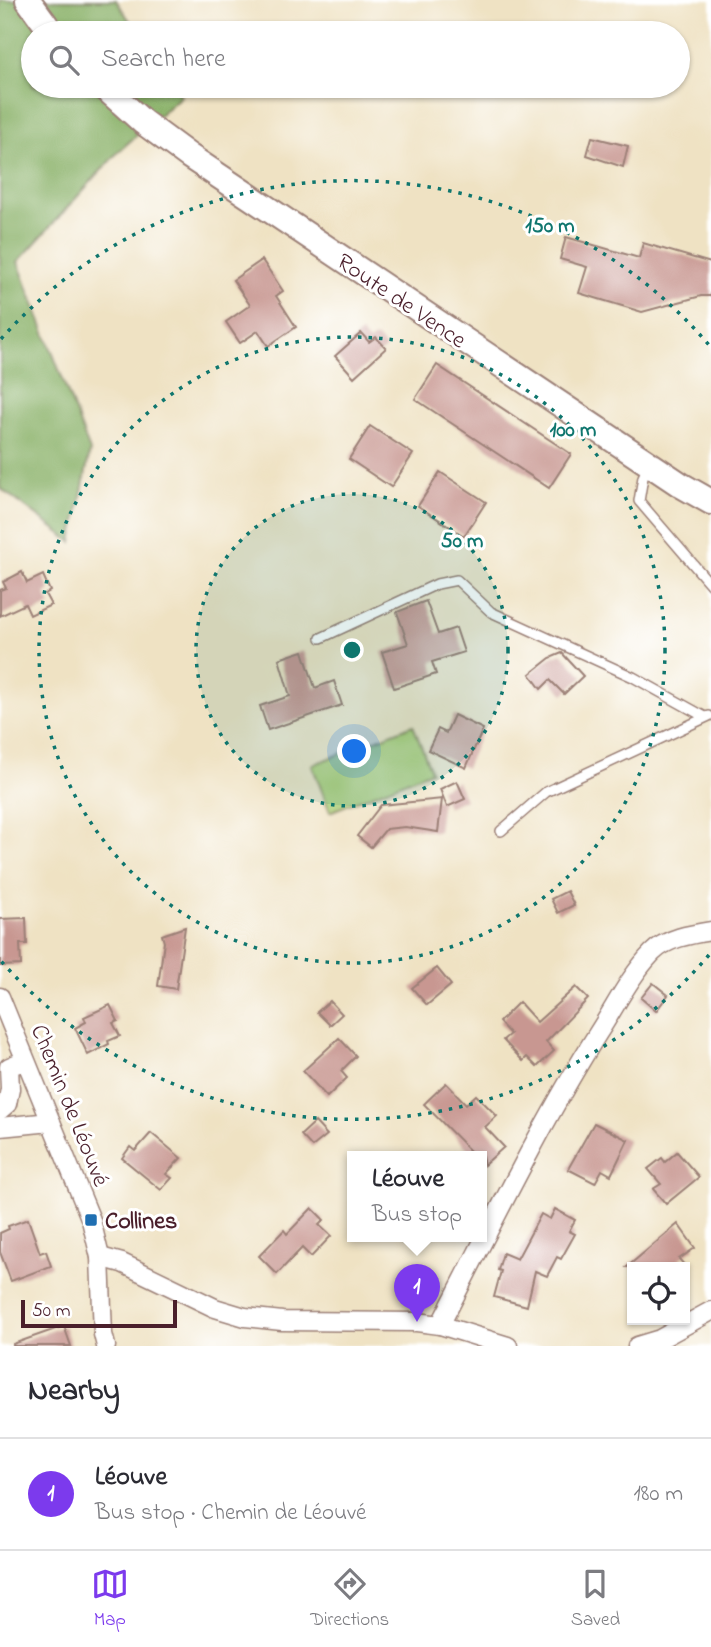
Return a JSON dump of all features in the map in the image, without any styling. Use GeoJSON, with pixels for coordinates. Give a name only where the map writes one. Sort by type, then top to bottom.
{"type":"FeatureCollection","features":[{"type":"Feature","properties":{"kind":"main road"},"geometry":{"type":"LineString","coordinates":[[28,0],[43,21]]}},
{"type":"Feature","properties":{"kind":"main road","name":"Route de Vence"},"geometry":{"type":"LineString","coordinates":[[116,98],[143,122],[189,156],[649,464],[711,502]]}},
{"type":"Feature","properties":{"kind":"street"},"geometry":{"type":"LineString","coordinates":[[487,1236],[564,1090],[637,971],[653,951],[672,940],[711,931]]}},
{"type":"Feature","properties":{"kind":"street","name":"Chemin de Léouvé"},"geometry":{"type":"LineString","coordinates":[[0,997],[91,1220],[100,1257],[103,1334],[106,1346]]}},
{"type":"Feature","properties":{"kind":"street"},"geometry":{"type":"LineString","coordinates":[[0,1110],[7,1104],[10,1089],[9,1067],[25,1060]]}},
{"type":"Feature","properties":{"kind":"street"},"geometry":{"type":"LineString","coordinates":[[0,1126],[51,1122]]}},
{"type":"Feature","properties":{"kind":"street"},"geometry":{"type":"LineString","coordinates":[[440,1325],[484,1242]]}},
{"type":"Feature","properties":{"kind":"street"},"geometry":{"type":"LineString","coordinates":[[100,1257],[122,1263],[215,1308],[245,1317],[282,1321],[417,1322],[440,1325],[508,1346]]}},
{"type":"Feature","properties":{"kind":"street"},"geometry":{"type":"LineString","coordinates":[[637,1346],[660,1339],[711,1311]]}},
{"type":"Feature","properties":{"kind":"lane"},"geometry":{"type":"LineString","coordinates":[[649,464],[643,477],[639,501],[711,585]]}},
{"type":"Feature","properties":{"kind":"lane"},"geometry":{"type":"LineString","coordinates":[[321,638],[437,584],[457,580],[492,612],[633,677],[708,716]]}},
{"type":"Feature","properties":{"kind":"lane"},"geometry":{"type":"LineString","coordinates":[[501,831],[546,792],[708,716]]}},
{"type":"Feature","properties":{"kind":"green space"},"geometry":{"type":"Polygon","coordinates":[[[0,0],[116,0],[130,21],[21,21],[21,98],[179,98],[118,152],[18,262],[90,451],[72,542],[0,488],[0,0]]]}},
{"type":"Feature","properties":{"kind":"green space"},"geometry":{"type":"Polygon","coordinates":[[[413,725],[431,771],[330,812],[312,765],[413,725]]]}},
{"type":"Feature","properties":{"kind":"building"},"geometry":{"type":"Polygon","coordinates":[[[592,137],[628,146],[623,167],[587,155],[592,137]]]}},
{"type":"Feature","properties":{"kind":"building"},"geometry":{"type":"Polygon","coordinates":[[[566,237],[639,258],[643,243],[711,263],[711,296],[701,296],[642,312],[579,293],[587,267],[560,259],[566,237]]]}},
{"type":"Feature","properties":{"kind":"building"},"geometry":{"type":"Polygon","coordinates":[[[262,260],[283,291],[276,296],[296,327],[268,346],[258,331],[240,343],[226,322],[250,305],[233,280],[262,260]]]}},
{"type":"Feature","properties":{"kind":"building"},"geometry":{"type":"Polygon","coordinates":[[[361,333],[369,342],[376,337],[386,348],[354,377],[335,356],[361,333]]]}},
{"type":"Feature","properties":{"kind":"building"},"geometry":{"type":"Polygon","coordinates":[[[437,365],[571,454],[549,488],[415,399],[437,365]]]}},
{"type":"Feature","properties":{"kind":"building"},"geometry":{"type":"Polygon","coordinates":[[[370,426],[413,454],[391,487],[349,459],[370,426]]]}},
{"type":"Feature","properties":{"kind":"building"},"geometry":{"type":"Polygon","coordinates":[[[440,472],[486,502],[464,536],[418,506],[440,472]]]}},
{"type":"Feature","properties":{"kind":"building"},"geometry":{"type":"Polygon","coordinates":[[[22,572],[27,583],[43,575],[50,591],[45,594],[51,605],[30,615],[25,604],[0,616],[0,590],[6,588],[3,582],[22,572]]]}},
{"type":"Feature","properties":{"kind":"building"},"geometry":{"type":"Polygon","coordinates":[[[426,601],[438,634],[456,628],[464,652],[432,662],[436,674],[394,688],[382,652],[408,644],[397,612],[426,601]]]}},
{"type":"Feature","properties":{"kind":"building"},"geometry":{"type":"Polygon","coordinates":[[[303,651],[315,688],[334,681],[342,705],[268,730],[260,706],[290,696],[279,659],[303,651]]]}},
{"type":"Feature","properties":{"kind":"building"},"geometry":{"type":"Polygon","coordinates":[[[562,653],[583,676],[564,694],[550,680],[541,689],[530,674],[550,658],[562,653]]]}},
{"type":"Feature","properties":{"kind":"building"},"geometry":{"type":"Polygon","coordinates":[[[454,715],[483,729],[466,768],[428,750],[438,729],[446,733],[454,715]]]}},
{"type":"Feature","properties":{"kind":"building"},"geometry":{"type":"Polygon","coordinates":[[[457,781],[465,799],[447,807],[440,789],[457,781]]]}},
{"type":"Feature","properties":{"kind":"building"},"geometry":{"type":"Polygon","coordinates":[[[442,799],[438,832],[405,827],[386,829],[371,847],[357,836],[381,805],[442,799]]]}},
{"type":"Feature","properties":{"kind":"building"},"geometry":{"type":"Polygon","coordinates":[[[567,891],[574,905],[558,913],[551,899],[567,891]]]}},
{"type":"Feature","properties":{"kind":"building"},"geometry":{"type":"Polygon","coordinates":[[[26,918],[27,944],[20,944],[21,965],[0,966],[0,919],[26,918]]]}},
{"type":"Feature","properties":{"kind":"building"},"geometry":{"type":"Polygon","coordinates":[[[185,927],[176,989],[158,986],[164,942],[162,935],[185,927]]]}},
{"type":"Feature","properties":{"kind":"building"},"geometry":{"type":"Polygon","coordinates":[[[437,968],[451,985],[427,1005],[412,988],[437,968]]]}},
{"type":"Feature","properties":{"kind":"building"},"geometry":{"type":"Polygon","coordinates":[[[653,983],[668,995],[656,1011],[641,998],[653,983]]]}},
{"type":"Feature","properties":{"kind":"building"},"geometry":{"type":"Polygon","coordinates":[[[576,987],[588,999],[546,1042],[554,1051],[537,1067],[527,1057],[523,1061],[503,1040],[510,1034],[499,1022],[519,1002],[537,1022],[576,987]]]}},
{"type":"Feature","properties":{"kind":"building"},"geometry":{"type":"Polygon","coordinates":[[[330,1001],[342,1014],[330,1025],[317,1012],[330,1001]]]}},
{"type":"Feature","properties":{"kind":"building"},"geometry":{"type":"Polygon","coordinates":[[[110,1005],[118,1021],[113,1023],[120,1036],[88,1055],[75,1028],[86,1022],[84,1017],[110,1005]]]}},
{"type":"Feature","properties":{"kind":"building"},"geometry":{"type":"Polygon","coordinates":[[[339,1038],[356,1056],[341,1071],[347,1078],[327,1097],[303,1071],[339,1038]]]}},
{"type":"Feature","properties":{"kind":"building"},"geometry":{"type":"Polygon","coordinates":[[[446,1083],[466,1104],[476,1095],[497,1116],[485,1127],[504,1147],[487,1162],[487,1151],[470,1151],[424,1104],[446,1083]]]}},
{"type":"Feature","properties":{"kind":"building"},"geometry":{"type":"Polygon","coordinates":[[[315,1122],[327,1135],[312,1147],[301,1135],[315,1122]]]}},
{"type":"Feature","properties":{"kind":"building"},"geometry":{"type":"Polygon","coordinates":[[[594,1123],[628,1140],[611,1175],[602,1170],[595,1183],[568,1169],[594,1123]]]}},
{"type":"Feature","properties":{"kind":"building"},"geometry":{"type":"Polygon","coordinates":[[[151,1133],[181,1158],[166,1174],[172,1178],[161,1190],[122,1158],[130,1147],[135,1151],[151,1133]]]}},
{"type":"Feature","properties":{"kind":"building"},"geometry":{"type":"Polygon","coordinates":[[[677,1152],[699,1177],[666,1204],[653,1189],[661,1184],[648,1169],[662,1158],[665,1162],[677,1152]]]}},
{"type":"Feature","properties":{"kind":"building"},"geometry":{"type":"Polygon","coordinates":[[[312,1208],[324,1220],[319,1225],[331,1236],[311,1257],[302,1248],[277,1274],[259,1256],[284,1230],[287,1234],[312,1208]]]}},
{"type":"Feature","properties":{"kind":"building"},"geometry":{"type":"Polygon","coordinates":[[[555,1209],[575,1220],[569,1231],[575,1234],[561,1259],[557,1257],[547,1276],[535,1271],[527,1306],[494,1297],[503,1253],[517,1259],[541,1214],[550,1219],[555,1209]]]}},
{"type":"Feature","properties":{"kind":"building"},"geometry":{"type":"Polygon","coordinates":[[[28,1219],[40,1253],[46,1251],[51,1266],[11,1281],[0,1252],[0,1233],[9,1229],[8,1226],[28,1219]]]}},
{"type":"Feature","properties":{"kind":"building"},"geometry":{"type":"Polygon","coordinates":[[[678,1224],[695,1248],[679,1259],[682,1262],[633,1262],[678,1224]]]}},
{"type":"Feature","properties":{"kind":"building"},"geometry":{"type":"Polygon","coordinates":[[[64,1326],[71,1346],[13,1346],[13,1344],[64,1326]]]}},
{"type":"Feature","properties":{"kind":"place","name":"Collines"},"geometry":{"type":"Point","coordinates":[91,1220]}},
{"type":"Feature","properties":{"kind":"place","name":"Léouve"},"geometry":{"type":"Point","coordinates":[417,1322]}}]}
